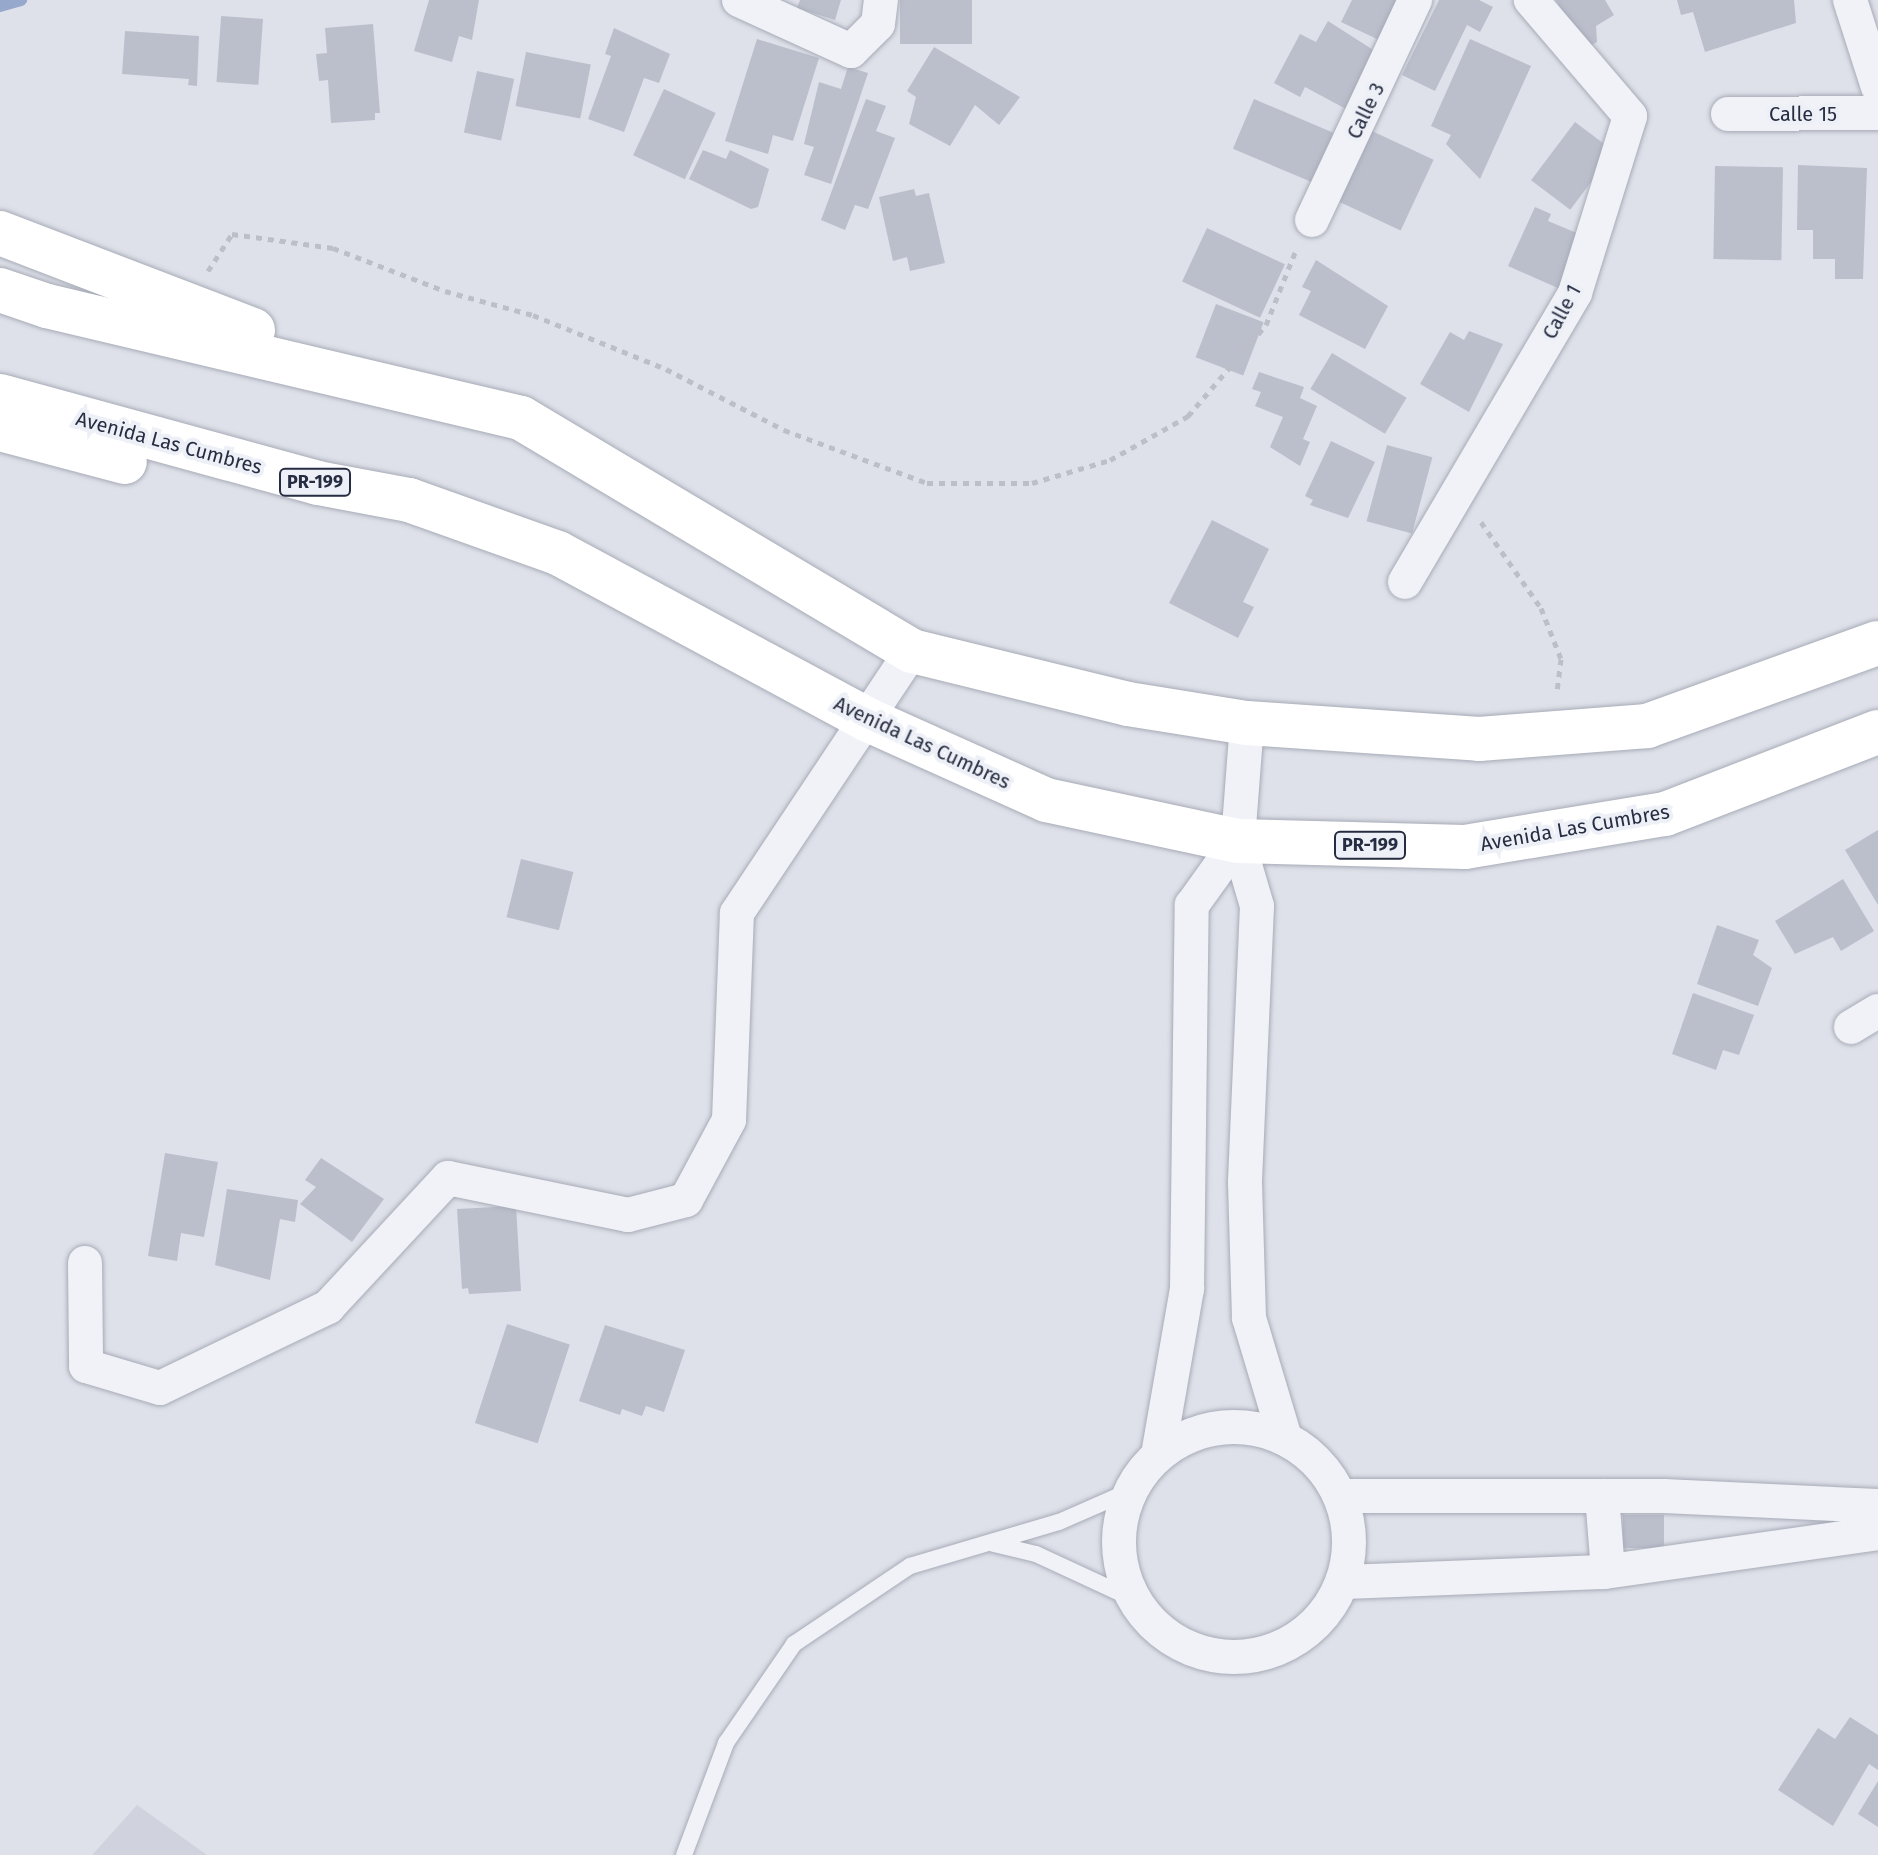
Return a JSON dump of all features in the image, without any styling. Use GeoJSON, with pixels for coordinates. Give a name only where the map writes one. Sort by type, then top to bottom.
{"type":"FeatureCollection","features":[{"type":"Feature","properties":{"kind":"highway"},"geometry":{"type":"LineString","coordinates":[[0,233],[186,305],[451,401]]}},
{"type":"Feature","properties":{"kind":"highway"},"geometry":{"type":"LineString","coordinates":[[0,290],[47,306],[521,418],[912,651],[1128,704],[1247,723],[1479,739],[1647,726],[1878,643]]}},
{"type":"Feature","properties":{"kind":"highway","name":"Avenida Las Cumbres"},"geometry":{"type":"LineString","coordinates":[[0,396],[318,483],[409,500],[558,553],[866,719],[1046,800],[1238,841],[1465,847],[1665,814],[1878,732]]}},
{"type":"Feature","properties":{"kind":"highway"},"geometry":{"type":"LineString","coordinates":[[0,429],[136,465],[318,483]]}},
{"type":"Feature","properties":{"kind":"street"},"geometry":{"type":"LineString","coordinates":[[739,0],[851,51],[878,24],[881,0]]}},
{"type":"Feature","properties":{"kind":"street","name":"Calle 3"},"geometry":{"type":"LineString","coordinates":[[1312,220],[1415,0]]}},
{"type":"Feature","properties":{"kind":"street","name":"Calle 1"},"geometry":{"type":"LineString","coordinates":[[1405,582],[1575,293],[1630,116],[1531,0]]}},
{"type":"Feature","properties":{"kind":"street"},"geometry":{"type":"LineString","coordinates":[[1850,0],[1878,87]]}},
{"type":"Feature","properties":{"kind":"street","name":"Calle 15"},"geometry":{"type":"LineString","coordinates":[[1728,114],[1878,113]]}},
{"type":"Feature","properties":{"kind":"street"},"geometry":{"type":"LineString","coordinates":[[85,1263],[86,1366],[160,1388],[328,1307],[448,1178],[628,1215],[686,1200],[729,1120],[737,913],[912,651]]}},
{"type":"Feature","properties":{"kind":"street"},"geometry":{"type":"LineString","coordinates":[[1247,723],[1238,841],[1257,906],[1245,1183],[1249,1318],[1285,1438]]}},
{"type":"Feature","properties":{"kind":"street"},"geometry":{"type":"LineString","coordinates":[[1158,1455],[1187,1289],[1192,905],[1238,841]]}},
{"type":"Feature","properties":{"kind":"street"},"geometry":{"type":"LineString","coordinates":[[1219,1428],[1253,1428],[1285,1438],[1318,1462],[1340,1496],[1349,1524],[1343,1582],[1324,1614],[1297,1639],[1262,1654],[1225,1657],[1188,1648],[1156,1628],[1133,1599],[1120,1563],[1119,1526],[1130,1491],[1158,1455],[1186,1437],[1219,1428]]}},
{"type":"Feature","properties":{"kind":"street"},"geometry":{"type":"LineString","coordinates":[[1340,1496],[1602,1496],[1878,1506]]}},
{"type":"Feature","properties":{"kind":"street"},"geometry":{"type":"LineString","coordinates":[[1602,1496],[1608,1571]]}},
{"type":"Feature","properties":{"kind":"street"},"geometry":{"type":"LineString","coordinates":[[1343,1582],[1608,1571],[1878,1533]]}},
{"type":"Feature","properties":{"kind":"lane"},"geometry":{"type":"LineString","coordinates":[[684,1855],[726,1743],[794,1644],[910,1566],[992,1544],[1130,1491]]}},
{"type":"Feature","properties":{"kind":"lane"},"geometry":{"type":"LineString","coordinates":[[992,1544],[1036,1554],[1133,1599]]}},
{"type":"Feature","properties":{"kind":"path"},"geometry":{"type":"LineString","coordinates":[[186,305],[232,234],[333,248],[445,291],[533,315],[666,369],[784,430],[927,483],[1032,483],[1110,460],[1188,416],[1266,325],[1296,251]]}},
{"type":"Feature","properties":{"kind":"path"},"geometry":{"type":"LineString","coordinates":[[1456,495],[1496,537],[1541,608],[1561,659],[1552,733]]}},
{"type":"Feature","properties":{"kind":"shaded area"},"geometry":{"type":"Polygon","coordinates":[[[137,1805],[207,1855],[92,1855],[137,1805]]]}},
{"type":"Feature","properties":{"kind":"building"},"geometry":{"type":"Polygon","coordinates":[[[429,0],[479,0],[472,40],[459,36],[452,62],[414,51],[429,0]]]}},
{"type":"Feature","properties":{"kind":"building"},"geometry":{"type":"Polygon","coordinates":[[[800,0],[841,0],[835,20],[797,8],[800,0]]]}},
{"type":"Feature","properties":{"kind":"building"},"geometry":{"type":"Polygon","coordinates":[[[900,0],[972,0],[972,44],[900,44],[900,0]]]}},
{"type":"Feature","properties":{"kind":"building"},"geometry":{"type":"Polygon","coordinates":[[[1352,0],[1398,0],[1379,40],[1341,22],[1352,0]]]}},
{"type":"Feature","properties":{"kind":"building"},"geometry":{"type":"Polygon","coordinates":[[[1439,0],[1479,0],[1493,7],[1480,32],[1467,25],[1435,91],[1402,75],[1439,0]]]}},
{"type":"Feature","properties":{"kind":"building"},"geometry":{"type":"Polygon","coordinates":[[[1556,0],[1605,0],[1614,15],[1596,26],[1597,42],[1585,49],[1556,0]]]}},
{"type":"Feature","properties":{"kind":"building"},"geometry":{"type":"Polygon","coordinates":[[[1677,0],[1794,0],[1796,23],[1705,52],[1693,12],[1681,15],[1677,0]]]}},
{"type":"Feature","properties":{"kind":"building"},"geometry":{"type":"Polygon","coordinates":[[[221,16],[263,19],[258,85],[216,82],[221,16]]]}},
{"type":"Feature","properties":{"kind":"building"},"geometry":{"type":"Polygon","coordinates":[[[1328,21],[1378,53],[1346,109],[1305,87],[1300,97],[1274,83],[1300,34],[1316,42],[1328,21]]]}},
{"type":"Feature","properties":{"kind":"building"},"geometry":{"type":"Polygon","coordinates":[[[373,24],[380,113],[375,113],[375,120],[331,123],[328,80],[319,81],[316,54],[327,53],[325,28],[373,24]]]}},
{"type":"Feature","properties":{"kind":"building"},"geometry":{"type":"Polygon","coordinates":[[[614,28],[670,54],[659,83],[644,78],[624,132],[588,119],[611,56],[605,54],[614,28]]]}},
{"type":"Feature","properties":{"kind":"building"},"geometry":{"type":"Polygon","coordinates":[[[125,31],[199,36],[197,86],[188,85],[189,79],[122,74],[125,31]]]}},
{"type":"Feature","properties":{"kind":"building"},"geometry":{"type":"Polygon","coordinates":[[[757,39],[819,58],[793,141],[773,135],[768,154],[725,141],[757,39]]]}},
{"type":"Feature","properties":{"kind":"building"},"geometry":{"type":"Polygon","coordinates":[[[1470,39],[1531,66],[1480,179],[1446,144],[1451,135],[1431,126],[1470,39]]]}},
{"type":"Feature","properties":{"kind":"building"},"geometry":{"type":"Polygon","coordinates":[[[934,47],[1020,97],[999,125],[975,105],[950,146],[909,124],[916,97],[907,91],[934,47]]]}},
{"type":"Feature","properties":{"kind":"building"},"geometry":{"type":"Polygon","coordinates":[[[526,52],[591,65],[580,119],[516,106],[526,52]]]}},
{"type":"Feature","properties":{"kind":"building"},"geometry":{"type":"Polygon","coordinates":[[[848,67],[868,73],[831,184],[804,175],[814,147],[804,144],[819,82],[841,89],[848,67]]]}},
{"type":"Feature","properties":{"kind":"building"},"geometry":{"type":"Polygon","coordinates":[[[477,71],[514,79],[501,141],[464,133],[477,71]]]}},
{"type":"Feature","properties":{"kind":"building"},"geometry":{"type":"Polygon","coordinates":[[[664,89],[716,113],[685,179],[633,155],[664,89]]]}},
{"type":"Feature","properties":{"kind":"building"},"geometry":{"type":"Polygon","coordinates":[[[866,99],[886,106],[876,131],[895,138],[868,209],[855,205],[845,230],[821,220],[866,99]]]}},
{"type":"Feature","properties":{"kind":"building"},"geometry":{"type":"Polygon","coordinates":[[[1254,99],[1337,134],[1316,184],[1233,149],[1254,99]]]}},
{"type":"Feature","properties":{"kind":"building"},"geometry":{"type":"Polygon","coordinates":[[[1575,122],[1614,151],[1570,210],[1531,180],[1575,122]]]}},
{"type":"Feature","properties":{"kind":"building"},"geometry":{"type":"Polygon","coordinates":[[[1372,131],[1434,160],[1401,230],[1339,202],[1372,131]]]}},
{"type":"Feature","properties":{"kind":"building"},"geometry":{"type":"Polygon","coordinates":[[[703,150],[726,159],[730,150],[769,169],[758,207],[751,209],[689,179],[703,150]]]}},
{"type":"Feature","properties":{"kind":"building"},"geometry":{"type":"Polygon","coordinates":[[[1798,165],[1867,168],[1863,279],[1835,279],[1835,259],[1813,259],[1813,230],[1797,230],[1798,165]]]}},
{"type":"Feature","properties":{"kind":"building"},"geometry":{"type":"Polygon","coordinates":[[[1715,166],[1783,167],[1781,260],[1713,259],[1715,166]]]}},
{"type":"Feature","properties":{"kind":"building"},"geometry":{"type":"Polygon","coordinates":[[[914,189],[916,196],[929,193],[945,263],[910,271],[907,257],[893,261],[879,197],[914,189]]]}},
{"type":"Feature","properties":{"kind":"building"},"geometry":{"type":"Polygon","coordinates":[[[1535,207],[1551,214],[1548,221],[1584,236],[1560,289],[1508,266],[1535,207]]]}},
{"type":"Feature","properties":{"kind":"building"},"geometry":{"type":"Polygon","coordinates":[[[1207,228],[1285,264],[1260,318],[1182,281],[1207,228]]]}},
{"type":"Feature","properties":{"kind":"building"},"geometry":{"type":"Polygon","coordinates":[[[1316,260],[1388,306],[1365,349],[1299,315],[1311,291],[1302,287],[1316,260]]]}},
{"type":"Feature","properties":{"kind":"building"},"geometry":{"type":"Polygon","coordinates":[[[1216,304],[1264,322],[1243,375],[1196,357],[1216,304]]]}},
{"type":"Feature","properties":{"kind":"building"},"geometry":{"type":"Polygon","coordinates":[[[1469,331],[1503,344],[1469,412],[1420,384],[1450,332],[1464,340],[1469,331]]]}},
{"type":"Feature","properties":{"kind":"building"},"geometry":{"type":"Polygon","coordinates":[[[1332,353],[1407,398],[1385,434],[1310,389],[1332,353]]]}},
{"type":"Feature","properties":{"kind":"building"},"geometry":{"type":"Polygon","coordinates":[[[1259,372],[1304,387],[1300,398],[1317,406],[1303,439],[1310,442],[1300,466],[1270,447],[1283,417],[1255,406],[1261,392],[1252,389],[1259,372]]]}},
{"type":"Feature","properties":{"kind":"building"},"geometry":{"type":"Polygon","coordinates":[[[1331,441],[1375,462],[1348,518],[1310,505],[1313,500],[1305,496],[1331,441]]]}},
{"type":"Feature","properties":{"kind":"building"},"geometry":{"type":"Polygon","coordinates":[[[1387,445],[1432,457],[1412,533],[1367,521],[1387,445]]]}},
{"type":"Feature","properties":{"kind":"building"},"geometry":{"type":"Polygon","coordinates":[[[1212,520],[1269,549],[1243,602],[1254,607],[1238,638],[1169,603],[1212,520]]]}},
{"type":"Feature","properties":{"kind":"building"},"geometry":{"type":"Polygon","coordinates":[[[1878,830],[1878,905],[1845,850],[1878,830]]]}},
{"type":"Feature","properties":{"kind":"building"},"geometry":{"type":"Polygon","coordinates":[[[521,859],[573,872],[559,930],[506,917],[521,859]]]}},
{"type":"Feature","properties":{"kind":"building"},"geometry":{"type":"Polygon","coordinates":[[[1843,879],[1874,931],[1841,951],[1833,937],[1795,954],[1775,921],[1843,879]]]}},
{"type":"Feature","properties":{"kind":"building"},"geometry":{"type":"Polygon","coordinates":[[[1717,925],[1759,940],[1753,955],[1772,968],[1758,1006],[1697,984],[1717,925]]]}},
{"type":"Feature","properties":{"kind":"building"},"geometry":{"type":"Polygon","coordinates":[[[1693,993],[1754,1015],[1739,1055],[1723,1050],[1716,1070],[1672,1054],[1693,993]]]}},
{"type":"Feature","properties":{"kind":"building"},"geometry":{"type":"Polygon","coordinates":[[[165,1153],[218,1162],[204,1237],[181,1233],[177,1261],[148,1256],[165,1153]]]}},
{"type":"Feature","properties":{"kind":"building"},"geometry":{"type":"Polygon","coordinates":[[[321,1158],[384,1199],[352,1242],[300,1204],[316,1187],[305,1180],[321,1158]]]}},
{"type":"Feature","properties":{"kind":"building"},"geometry":{"type":"Polygon","coordinates":[[[227,1189],[298,1200],[295,1222],[280,1219],[270,1280],[215,1265],[227,1189]]]}},
{"type":"Feature","properties":{"kind":"building"},"geometry":{"type":"Polygon","coordinates":[[[516,1206],[521,1291],[469,1294],[468,1288],[462,1289],[457,1209],[516,1206]]]}},
{"type":"Feature","properties":{"kind":"building"},"geometry":{"type":"Polygon","coordinates":[[[507,1324],[570,1344],[538,1443],[475,1423],[507,1324]]]}},
{"type":"Feature","properties":{"kind":"building"},"geometry":{"type":"Polygon","coordinates":[[[605,1325],[685,1350],[664,1412],[646,1406],[642,1416],[622,1409],[620,1415],[579,1401],[605,1325]]]}},
{"type":"Feature","properties":{"kind":"building"},"geometry":{"type":"Polygon","coordinates":[[[1623,1515],[1664,1515],[1664,1548],[1623,1548],[1623,1515]]]}},
{"type":"Feature","properties":{"kind":"building"},"geometry":{"type":"Polygon","coordinates":[[[1850,1717],[1878,1735],[1878,1770],[1869,1764],[1833,1826],[1778,1790],[1818,1728],[1835,1739],[1850,1717]]]}},
{"type":"Feature","properties":{"kind":"building"},"geometry":{"type":"Polygon","coordinates":[[[1878,1781],[1878,1827],[1858,1814],[1878,1781]]]}},
{"type":"Feature","properties":{"kind":"waterway"},"geometry":{"type":"LineString","coordinates":[[0,6],[21,0]]}}]}
